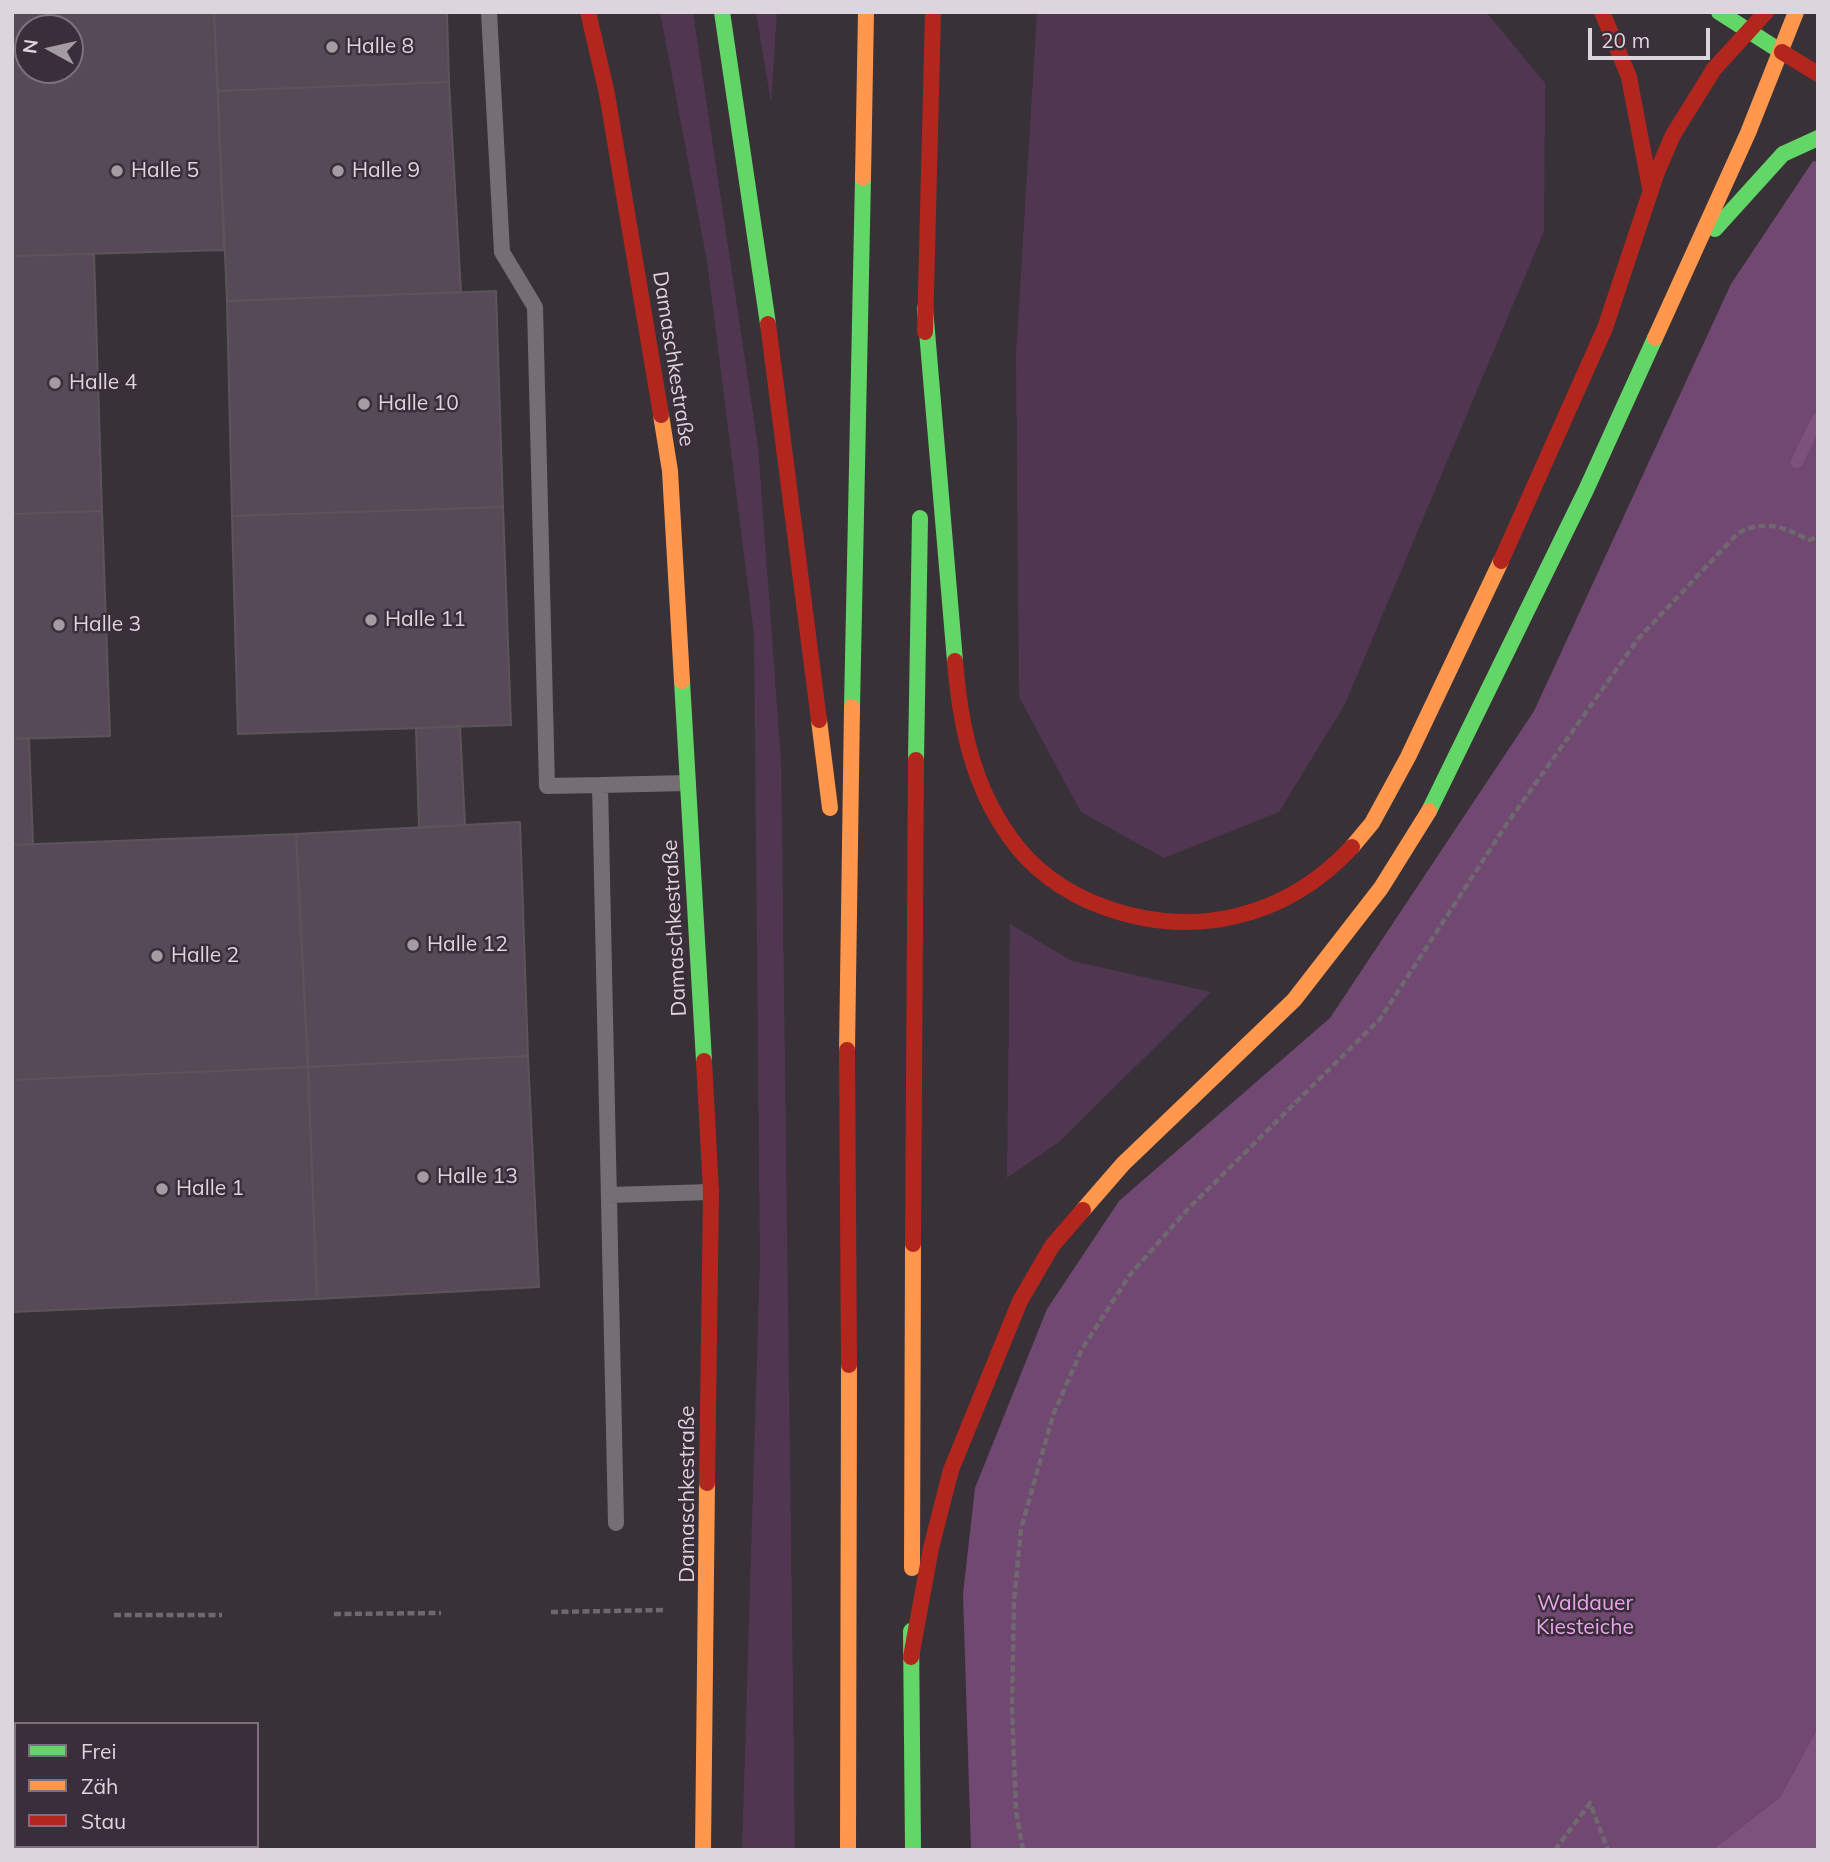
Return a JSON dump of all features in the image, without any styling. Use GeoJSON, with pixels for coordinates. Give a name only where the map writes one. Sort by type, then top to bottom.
{"type":"FeatureCollection","features":[{"type":"Feature","properties":{"kind":"main road","name":"Damaschkestraße"},"geometry":{"type":"LineString","coordinates":[[588,12],[607,94],[670,471],[711,1192],[703,1850]]}},
{"type":"Feature","properties":{"kind":"main road"},"geometry":{"type":"LineString","coordinates":[[722,12],[760,257],[832,832],[846,970]]}},
{"type":"Feature","properties":{"kind":"main road"},"geometry":{"type":"LineString","coordinates":[[848,1850],[850,1579],[846,970],[866,12]]}},
{"type":"Feature","properties":{"kind":"main road"},"geometry":{"type":"LineString","coordinates":[[922,457],[933,12]]}},
{"type":"Feature","properties":{"kind":"main road"},"geometry":{"type":"LineString","coordinates":[[1602,12],[1629,77],[1650,188]]}},
{"type":"Feature","properties":{"kind":"main road"},"geometry":{"type":"LineString","coordinates":[[1719,12],[1818,74]]}},
{"type":"Feature","properties":{"kind":"main road"},"geometry":{"type":"LineString","coordinates":[[925,308],[959,712],[969,761],[982,794],[1000,827],[1027,860],[1047,878],[1076,895],[1144,920],[1217,923],[1248,917],[1304,889],[1329,869],[1371,823],[1423,732],[1562,428],[1621,286],[1650,188],[1692,101],[1712,70],[1766,12]]}},
{"type":"Feature","properties":{"kind":"main road"},"geometry":{"type":"LineString","coordinates":[[911,1657],[931,1548],[951,1470],[1020,1301],[1052,1246],[1123,1164],[1294,1000],[1381,888],[1420,829],[1580,503],[1782,52],[1796,12]]}},
{"type":"Feature","properties":{"kind":"main road"},"geometry":{"type":"LineString","coordinates":[[1690,257],[1783,154],[1793,147],[1818,138]]}},
{"type":"Feature","properties":{"kind":"main road"},"geometry":{"type":"LineString","coordinates":[[913,1850],[911,1657],[916,674],[920,498]]}},
{"type":"Feature","properties":{"kind":"lane"},"geometry":{"type":"LineString","coordinates":[[489,12],[502,252],[535,307],[547,786],[688,783]]}},
{"type":"Feature","properties":{"kind":"lane"},"geometry":{"type":"LineString","coordinates":[[600,785],[616,1523]]}},
{"type":"Feature","properties":{"kind":"lane"},"geometry":{"type":"LineString","coordinates":[[608,1195],[711,1192]]}},
{"type":"Feature","properties":{"kind":"path"},"geometry":{"type":"LineString","coordinates":[[1023,1850],[1016,1811],[1013,1708],[1014,1602],[1021,1529],[1053,1415],[1082,1349],[1129,1276],[1187,1210],[1349,1053],[1380,1019],[1506,825],[1638,639],[1738,533],[1758,524],[1779,524],[1809,540],[1818,537]]}},
{"type":"Feature","properties":{"kind":"path"},"geometry":{"type":"LineString","coordinates":[[551,1612],[708,1609]]}},
{"type":"Feature","properties":{"kind":"path"},"geometry":{"type":"LineString","coordinates":[[334,1614],[441,1613]]}},
{"type":"Feature","properties":{"kind":"path"},"geometry":{"type":"LineString","coordinates":[[114,1615],[222,1615]]}},
{"type":"Feature","properties":{"kind":"path"},"geometry":{"type":"LineString","coordinates":[[1555,1850],[1590,1803],[1608,1850]]}},
{"type":"Feature","properties":{"kind":"shaded area"},"geometry":{"type":"Polygon","coordinates":[[[660,12],[693,12],[758,447],[781,760],[795,1850],[742,1850],[760,1260],[754,634],[707,261],[660,12]]]}},
{"type":"Feature","properties":{"kind":"shaded area"},"geometry":{"type":"Polygon","coordinates":[[[756,12],[777,12],[771,103],[756,12]]]}},
{"type":"Feature","properties":{"kind":"shaded area"},"geometry":{"type":"Polygon","coordinates":[[[1037,12],[1486,12],[1545,83],[1544,231],[1345,704],[1279,812],[1164,858],[1081,812],[1019,697],[1016,355],[1037,12]]]}},
{"type":"Feature","properties":{"kind":"shaded area"},"geometry":{"type":"Polygon","coordinates":[[[1010,924],[1072,961],[1211,992],[1060,1141],[1007,1178],[1010,924]]]}},
{"type":"Feature","properties":{"kind":"shaded area"},"geometry":{"type":"Polygon","coordinates":[[[1818,1727],[1818,1850],[1712,1850],[1780,1797],[1818,1727]]]}},
{"type":"Feature","properties":{"kind":"green space","name":"Waldauer Kiesteiche"},"geometry":{"type":"Polygon","coordinates":[[[1813,161],[1818,162],[1818,1727],[1780,1797],[1712,1850],[971,1850],[963,1594],[975,1488],[1047,1309],[1119,1201],[1330,1018],[1534,711],[1731,284],[1813,161]]]}},
{"type":"Feature","properties":{"kind":"building","name":"Halle 5"},"geometry":{"type":"Polygon","coordinates":[[[12,12],[214,12],[224,250],[12,256],[12,12]]]}},
{"type":"Feature","properties":{"kind":"building","name":"Halle 8"},"geometry":{"type":"Polygon","coordinates":[[[214,12],[447,12],[449,82],[218,91],[214,12]]]}},
{"type":"Feature","properties":{"kind":"building","name":"Halle 9"},"geometry":{"type":"Polygon","coordinates":[[[449,82],[461,292],[227,301],[218,91],[449,82]]]}},
{"type":"Feature","properties":{"kind":"building","name":"Halle 4"},"geometry":{"type":"Polygon","coordinates":[[[94,254],[102,511],[12,514],[12,256],[94,254]]]}},
{"type":"Feature","properties":{"kind":"building","name":"Halle 10"},"geometry":{"type":"Polygon","coordinates":[[[496,291],[503,507],[232,516],[227,301],[496,291]]]}},
{"type":"Feature","properties":{"kind":"building","name":"Halle 11"},"geometry":{"type":"Polygon","coordinates":[[[503,507],[511,725],[238,734],[232,516],[503,507]]]}},
{"type":"Feature","properties":{"kind":"building","name":"Halle 3"},"geometry":{"type":"Polygon","coordinates":[[[102,511],[110,736],[12,739],[12,514],[102,511]]]}},
{"type":"Feature","properties":{"kind":"building"},"geometry":{"type":"Polygon","coordinates":[[[460,726],[465,825],[419,828],[416,728],[460,726]]]}},
{"type":"Feature","properties":{"kind":"building"},"geometry":{"type":"Polygon","coordinates":[[[29,738],[33,844],[12,845],[12,739],[29,738]]]}},
{"type":"Feature","properties":{"kind":"building","name":"Halle 12"},"geometry":{"type":"Polygon","coordinates":[[[520,822],[528,1056],[308,1067],[296,834],[520,822]]]}},
{"type":"Feature","properties":{"kind":"building","name":"Halle 2"},"geometry":{"type":"Polygon","coordinates":[[[296,834],[308,1067],[12,1080],[12,845],[296,834]]]}},
{"type":"Feature","properties":{"kind":"building","name":"Halle 13"},"geometry":{"type":"Polygon","coordinates":[[[528,1056],[539,1287],[317,1299],[308,1067],[528,1056]]]}},
{"type":"Feature","properties":{"kind":"building","name":"Halle 1"},"geometry":{"type":"Polygon","coordinates":[[[308,1067],[317,1299],[12,1312],[12,1080],[308,1067]]]}},
{"type":"Feature","properties":{"kind":"waterway"},"geometry":{"type":"LineString","coordinates":[[1797,462],[1818,419]]}},
{"type":"Feature","properties":{"kind":"traffic: fast"},"geometry":{"type":"LineString","coordinates":[[722,12],[768,324]]}},
{"type":"Feature","properties":{"kind":"traffic: fast"},"geometry":{"type":"LineString","coordinates":[[1719,12],[1777,49]]}},
{"type":"Feature","properties":{"kind":"traffic: fast"},"geometry":{"type":"LineString","coordinates":[[1715,229],[1783,154],[1818,138]]}},
{"type":"Feature","properties":{"kind":"traffic: fast"},"geometry":{"type":"LineString","coordinates":[[852,707],[863,178]]}},
{"type":"Feature","properties":{"kind":"traffic: fast"},"geometry":{"type":"LineString","coordinates":[[925,308],[955,661]]}},
{"type":"Feature","properties":{"kind":"traffic: fast"},"geometry":{"type":"LineString","coordinates":[[1429,811],[1586,490],[1655,338]]}},
{"type":"Feature","properties":{"kind":"traffic: fast"},"geometry":{"type":"LineString","coordinates":[[916,760],[920,518]]}},
{"type":"Feature","properties":{"kind":"traffic: fast"},"geometry":{"type":"LineString","coordinates":[[682,681],[704,1061]]}},
{"type":"Feature","properties":{"kind":"traffic: fast"},"geometry":{"type":"LineString","coordinates":[[911,1631],[913,1850]]}},
{"type":"Feature","properties":{"kind":"traffic: slow"},"geometry":{"type":"LineString","coordinates":[[863,178],[866,12]]}},
{"type":"Feature","properties":{"kind":"traffic: slow"},"geometry":{"type":"LineString","coordinates":[[1655,338],[1748,133],[1796,12]]}},
{"type":"Feature","properties":{"kind":"traffic: slow"},"geometry":{"type":"LineString","coordinates":[[661,415],[670,471],[682,681]]}},
{"type":"Feature","properties":{"kind":"traffic: slow"},"geometry":{"type":"LineString","coordinates":[[1352,847],[1372,823],[1408,757],[1501,561]]}},
{"type":"Feature","properties":{"kind":"traffic: slow"},"geometry":{"type":"LineString","coordinates":[[847,1050],[852,707]]}},
{"type":"Feature","properties":{"kind":"traffic: slow"},"geometry":{"type":"LineString","coordinates":[[819,720],[830,808]]}},
{"type":"Feature","properties":{"kind":"traffic: slow"},"geometry":{"type":"LineString","coordinates":[[1083,1210],[1123,1164],[1294,1000],[1381,888],[1429,811]]}},
{"type":"Feature","properties":{"kind":"traffic: slow"},"geometry":{"type":"LineString","coordinates":[[912,1568],[913,1244]]}},
{"type":"Feature","properties":{"kind":"traffic: slow"},"geometry":{"type":"LineString","coordinates":[[848,1850],[849,1365]]}},
{"type":"Feature","properties":{"kind":"traffic: slow"},"geometry":{"type":"LineString","coordinates":[[703,1850],[707,1483]]}},
{"type":"Feature","properties":{"kind":"traffic: jam"},"geometry":{"type":"LineString","coordinates":[[588,12],[607,94],[661,415]]}},
{"type":"Feature","properties":{"kind":"traffic: jam"},"geometry":{"type":"LineString","coordinates":[[925,332],[933,12]]}},
{"type":"Feature","properties":{"kind":"traffic: jam"},"geometry":{"type":"LineString","coordinates":[[1602,12],[1629,77],[1650,188]]}},
{"type":"Feature","properties":{"kind":"traffic: jam"},"geometry":{"type":"LineString","coordinates":[[1501,561],[1605,328],[1657,172],[1673,135],[1714,69],[1766,12]]}},
{"type":"Feature","properties":{"kind":"traffic: jam"},"geometry":{"type":"LineString","coordinates":[[1782,52],[1818,74]]}},
{"type":"Feature","properties":{"kind":"traffic: jam"},"geometry":{"type":"LineString","coordinates":[[768,324],[819,720]]}},
{"type":"Feature","properties":{"kind":"traffic: jam"},"geometry":{"type":"LineString","coordinates":[[955,661],[960,707],[970,752],[996,816],[1018,848],[1038,869],[1087,900],[1135,916],[1169,921],[1203,921],[1236,916],[1267,906],[1297,891],[1326,872],[1352,847]]}},
{"type":"Feature","properties":{"kind":"traffic: jam"},"geometry":{"type":"LineString","coordinates":[[913,1244],[916,760]]}},
{"type":"Feature","properties":{"kind":"traffic: jam"},"geometry":{"type":"LineString","coordinates":[[847,1050],[849,1365]]}},
{"type":"Feature","properties":{"kind":"traffic: jam"},"geometry":{"type":"LineString","coordinates":[[704,1061],[711,1192],[707,1483]]}},
{"type":"Feature","properties":{"kind":"traffic: jam"},"geometry":{"type":"LineString","coordinates":[[911,1657],[931,1548],[951,1470],[1020,1301],[1052,1246],[1083,1210]]}},
{"type":"Feature","properties":{"kind":"place","name":"Halle 8"},"geometry":{"type":"Point","coordinates":[332,47]}},
{"type":"Feature","properties":{"kind":"place","name":"Halle 5"},"geometry":{"type":"Point","coordinates":[117,171]}},
{"type":"Feature","properties":{"kind":"place","name":"Halle 9"},"geometry":{"type":"Point","coordinates":[338,171]}},
{"type":"Feature","properties":{"kind":"place","name":"Halle 4"},"geometry":{"type":"Point","coordinates":[55,383]}},
{"type":"Feature","properties":{"kind":"place","name":"Halle 10"},"geometry":{"type":"Point","coordinates":[364,404]}},
{"type":"Feature","properties":{"kind":"place","name":"Halle 11"},"geometry":{"type":"Point","coordinates":[371,620]}},
{"type":"Feature","properties":{"kind":"place","name":"Halle 3"},"geometry":{"type":"Point","coordinates":[59,625]}},
{"type":"Feature","properties":{"kind":"place","name":"Halle 12"},"geometry":{"type":"Point","coordinates":[413,945]}},
{"type":"Feature","properties":{"kind":"place","name":"Halle 2"},"geometry":{"type":"Point","coordinates":[157,956]}},
{"type":"Feature","properties":{"kind":"place","name":"Halle 13"},"geometry":{"type":"Point","coordinates":[423,1177]}},
{"type":"Feature","properties":{"kind":"place","name":"Halle 1"},"geometry":{"type":"Point","coordinates":[162,1189]}}]}
